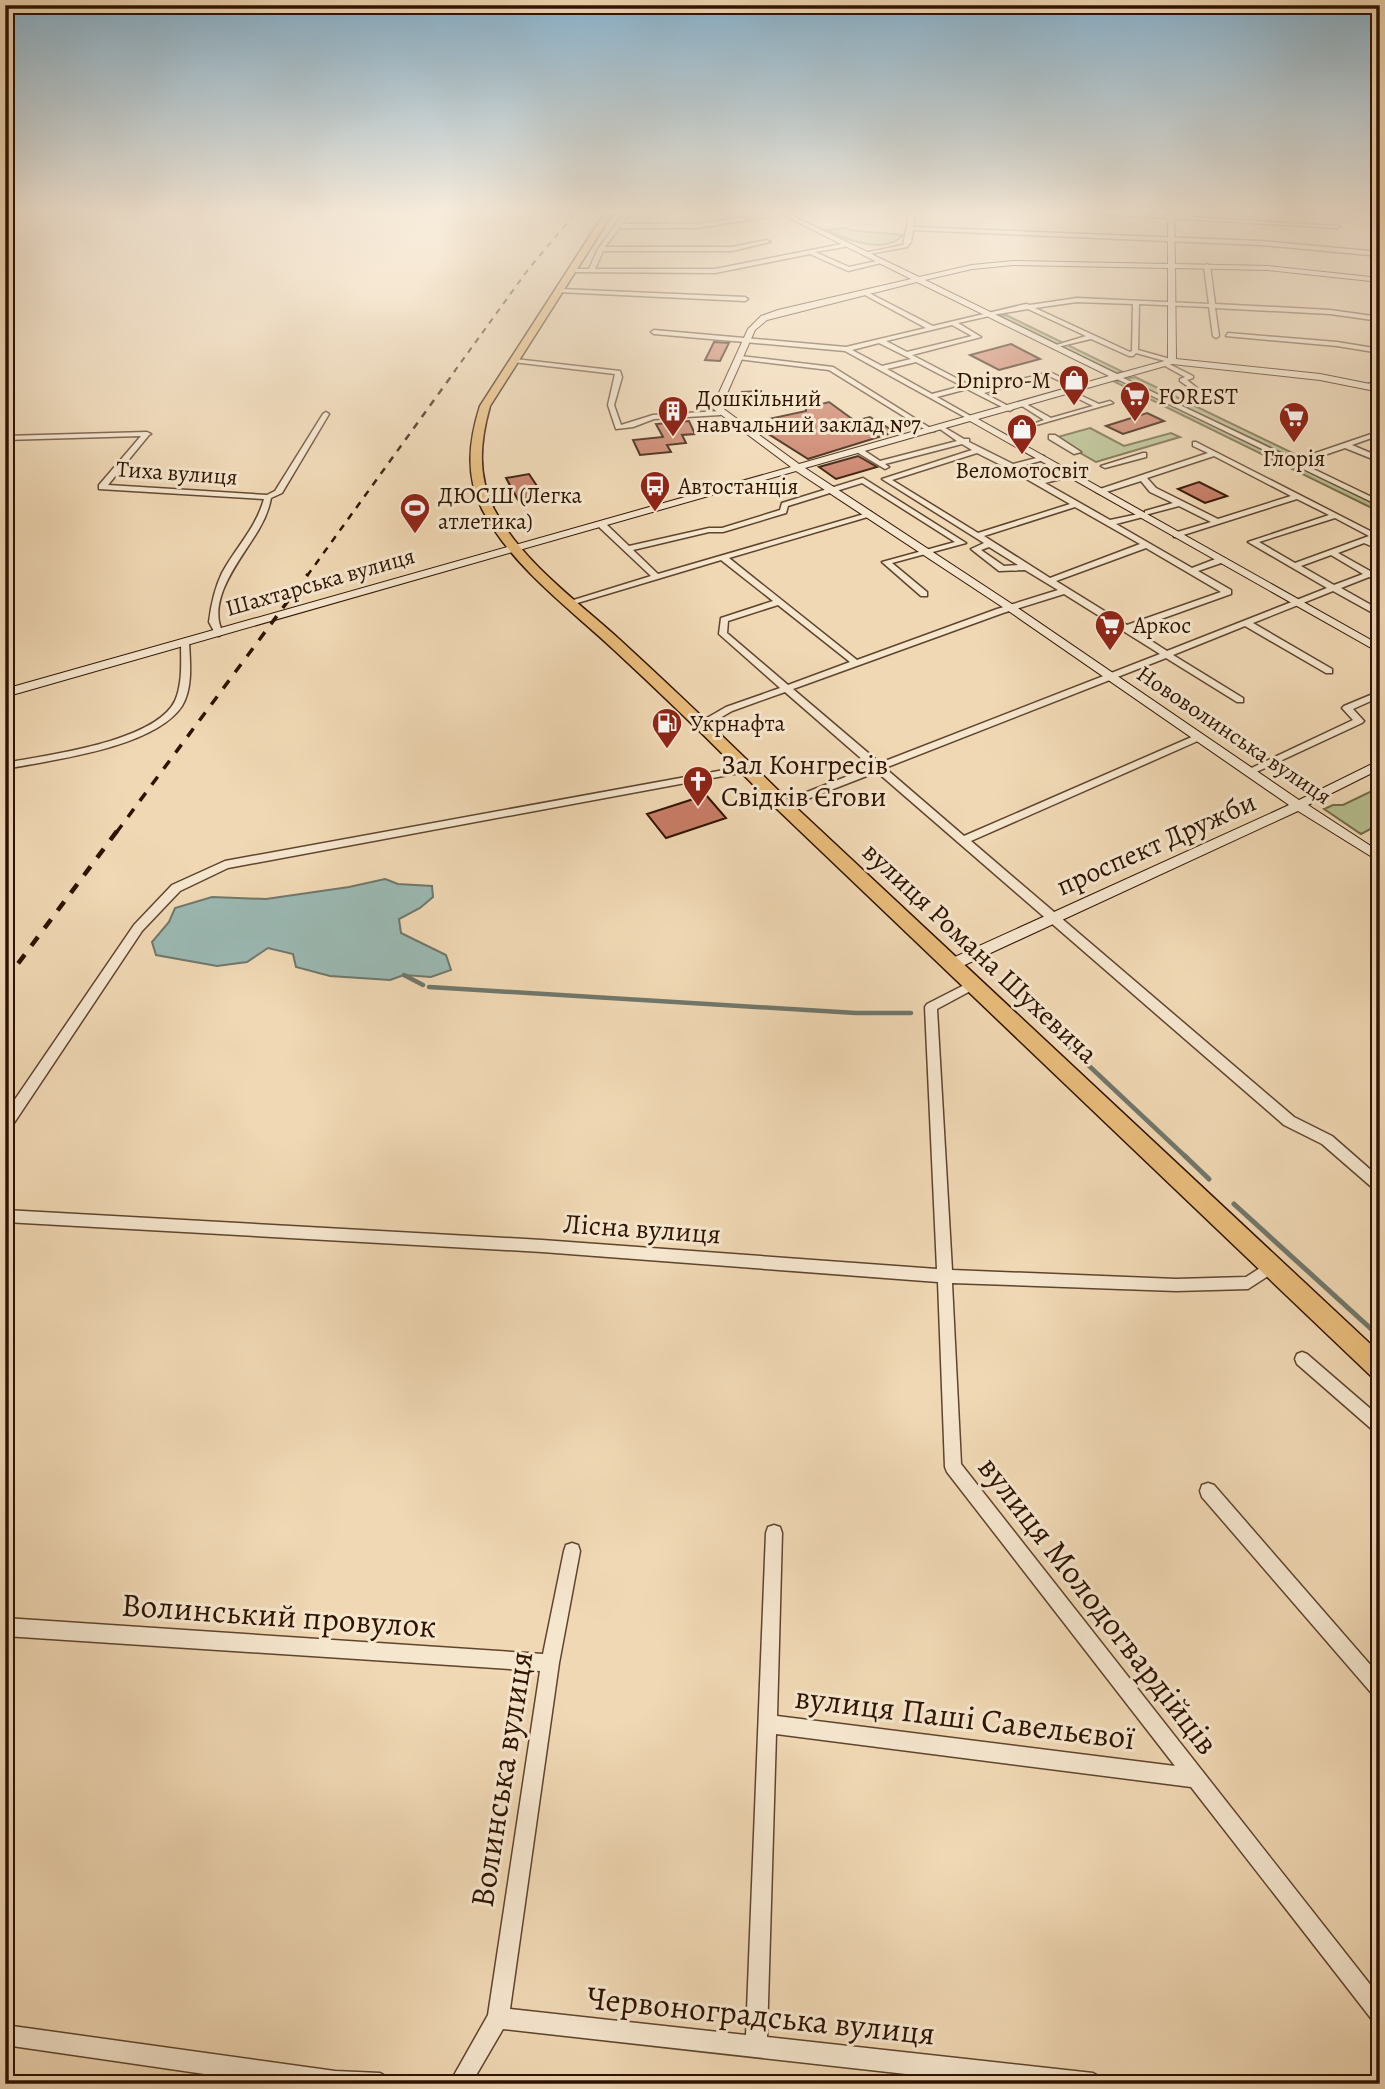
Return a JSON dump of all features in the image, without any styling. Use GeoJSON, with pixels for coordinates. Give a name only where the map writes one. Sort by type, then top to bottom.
{"type":"FeatureCollection","features":[{"type":"Feature","properties":{"kind":"main road","name":"вулиця Романа Шухевича"},"geometry":{"type":"LineString","coordinates":[[549,308],[485,406],[478,424],[474,453],[475,478],[485,503],[514,548],[703,724],[783,805],[1380,1369]]}},
{"type":"Feature","properties":{"kind":"street"},"geometry":{"type":"LineString","coordinates":[[720,413],[716,408],[717,400],[752,329],[781,312],[797,308]]}},
{"type":"Feature","properties":{"kind":"street"},"geometry":{"type":"LineString","coordinates":[[895,308],[932,328]]}},
{"type":"Feature","properties":{"kind":"street"},"geometry":{"type":"LineString","coordinates":[[978,308],[1380,504]]}},
{"type":"Feature","properties":{"kind":"street"},"geometry":{"type":"LineString","coordinates":[[654,332],[846,349],[1014,308]]}},
{"type":"Feature","properties":{"kind":"street"},"geometry":{"type":"LineString","coordinates":[[1031,308],[1131,355],[1135,351],[1136,308]]}},
{"type":"Feature","properties":{"kind":"street"},"geometry":{"type":"LineString","coordinates":[[1169,363],[1171,308]]}},
{"type":"Feature","properties":{"kind":"street"},"geometry":{"type":"LineString","coordinates":[[1211,308],[1216,336]]}},
{"type":"Feature","properties":{"kind":"street"},"geometry":{"type":"LineString","coordinates":[[1270,308],[1380,318]]}},
{"type":"Feature","properties":{"kind":"street"},"geometry":{"type":"LineString","coordinates":[[907,354],[978,337],[953,323]]}},
{"type":"Feature","properties":{"kind":"street"},"geometry":{"type":"LineString","coordinates":[[914,332],[943,345]]}},
{"type":"Feature","properties":{"kind":"street"},"geometry":{"type":"LineString","coordinates":[[1228,335],[1337,344],[1380,351]]}},
{"type":"Feature","properties":{"kind":"street"},"geometry":{"type":"LineString","coordinates":[[1055,347],[1091,337]]}},
{"type":"Feature","properties":{"kind":"street"},"geometry":{"type":"LineString","coordinates":[[879,340],[1010,409]]}},
{"type":"Feature","properties":{"kind":"street"},"geometry":{"type":"LineString","coordinates":[[846,349],[1144,514],[1177,536],[1380,650]]}},
{"type":"Feature","properties":{"kind":"street"},"geometry":{"type":"LineString","coordinates":[[1135,351],[1169,363],[1191,377],[1182,380],[1195,389]]}},
{"type":"Feature","properties":{"kind":"street"},"geometry":{"type":"LineString","coordinates":[[740,358],[831,368],[931,431]]}},
{"type":"Feature","properties":{"kind":"street"},"geometry":{"type":"LineString","coordinates":[[882,368],[916,359]]}},
{"type":"Feature","properties":{"kind":"street"},"geometry":{"type":"LineString","coordinates":[[515,361],[618,372],[611,405],[618,428],[653,417],[720,413]]}},
{"type":"Feature","properties":{"kind":"street"},"geometry":{"type":"LineString","coordinates":[[1169,363],[1320,377],[1380,389]]}},
{"type":"Feature","properties":{"kind":"street","name":"Шахтарська вулиця"},"geometry":{"type":"LineString","coordinates":[[5,693],[1169,363]]}},
{"type":"Feature","properties":{"kind":"street"},"geometry":{"type":"LineString","coordinates":[[979,392],[1050,374],[1081,389]]}},
{"type":"Feature","properties":{"kind":"street"},"geometry":{"type":"LineString","coordinates":[[1369,386],[1380,379]]}},
{"type":"Feature","properties":{"kind":"street"},"geometry":{"type":"LineString","coordinates":[[932,396],[968,387]]}},
{"type":"Feature","properties":{"kind":"street"},"geometry":{"type":"LineString","coordinates":[[1069,393],[1098,406]]}},
{"type":"Feature","properties":{"kind":"street"},"geometry":{"type":"LineString","coordinates":[[1034,425],[1110,403]]}},
{"type":"Feature","properties":{"kind":"street"},"geometry":{"type":"LineString","coordinates":[[1024,405],[1049,420]]}},
{"type":"Feature","properties":{"kind":"street","name":"Нововолинська вулиця"},"geometry":{"type":"LineString","coordinates":[[720,413],[1011,608],[1197,738],[1380,858]]}},
{"type":"Feature","properties":{"kind":"street"},"geometry":{"type":"LineString","coordinates":[[268,497],[278,492],[326,414]]}},
{"type":"Feature","properties":{"kind":"street"},"geometry":{"type":"LineString","coordinates":[[942,428],[1228,592],[1125,629]]}},
{"type":"Feature","properties":{"kind":"street","name":"Тиха вулиця"},"geometry":{"type":"LineString","coordinates":[[5,438],[147,435],[102,487],[268,497],[263,518],[226,575],[219,594],[214,622],[219,633]]}},
{"type":"Feature","properties":{"kind":"street"},"geometry":{"type":"LineString","coordinates":[[1295,463],[1377,436]]}},
{"type":"Feature","properties":{"kind":"street"},"geometry":{"type":"LineString","coordinates":[[1052,437],[1077,452]]}},
{"type":"Feature","properties":{"kind":"street"},"geometry":{"type":"LineString","coordinates":[[879,463],[966,442]]}},
{"type":"Feature","properties":{"kind":"street"},"geometry":{"type":"LineString","coordinates":[[1196,444],[1376,536],[1293,566]]}},
{"type":"Feature","properties":{"kind":"street"},"geometry":{"type":"LineString","coordinates":[[1345,445],[1380,462]]}},
{"type":"Feature","properties":{"kind":"street"},"geometry":{"type":"LineString","coordinates":[[859,451],[898,475]]}},
{"type":"Feature","properties":{"kind":"street"},"geometry":{"type":"LineString","coordinates":[[978,451],[886,479],[1240,700]]}},
{"type":"Feature","properties":{"kind":"street"},"geometry":{"type":"LineString","coordinates":[[1100,492],[1215,453]]}},
{"type":"Feature","properties":{"kind":"street"},"geometry":{"type":"LineString","coordinates":[[1105,467],[1143,455]]}},
{"type":"Feature","properties":{"kind":"street"},"geometry":{"type":"LineString","coordinates":[[1012,467],[1041,458]]}},
{"type":"Feature","properties":{"kind":"street"},"geometry":{"type":"LineString","coordinates":[[1122,461],[1146,476],[1153,490],[1218,522]]}},
{"type":"Feature","properties":{"kind":"street"},"geometry":{"type":"LineString","coordinates":[[1371,467],[1380,462]]}},
{"type":"Feature","properties":{"kind":"street"},"geometry":{"type":"LineString","coordinates":[[1039,482],[1069,474]]}},
{"type":"Feature","properties":{"kind":"street"},"geometry":{"type":"LineString","coordinates":[[628,550],[709,530],[723,530],[783,511],[785,505],[863,480],[962,543],[886,562],[924,594]]}},
{"type":"Feature","properties":{"kind":"street"},"geometry":{"type":"LineString","coordinates":[[1177,536],[1298,496]]}},
{"type":"Feature","properties":{"kind":"street"},"geometry":{"type":"LineString","coordinates":[[1109,523],[1179,503]]}},
{"type":"Feature","properties":{"kind":"street"},"geometry":{"type":"LineString","coordinates":[[977,536],[1076,504]]}},
{"type":"Feature","properties":{"kind":"street"},"geometry":{"type":"LineString","coordinates":[[571,602],[868,514]]}},
{"type":"Feature","properties":{"kind":"street"},"geometry":{"type":"LineString","coordinates":[[1336,515],[1252,542],[1380,614]]}},
{"type":"Feature","properties":{"kind":"street"},"geometry":{"type":"LineString","coordinates":[[601,525],[657,577]]}},
{"type":"Feature","properties":{"kind":"street"},"geometry":{"type":"LineString","coordinates":[[1364,540],[1380,548]]}},
{"type":"Feature","properties":{"kind":"street"},"geometry":{"type":"LineString","coordinates":[[989,544],[975,549],[1002,569],[1026,567]]}},
{"type":"Feature","properties":{"kind":"street"},"geometry":{"type":"LineString","coordinates":[[1049,582],[1146,545]]}},
{"type":"Feature","properties":{"kind":"street"},"geometry":{"type":"LineString","coordinates":[[1331,552],[1380,580]]}},
{"type":"Feature","properties":{"kind":"street"},"geometry":{"type":"LineString","coordinates":[[724,558],[856,663]]}},
{"type":"Feature","properties":{"kind":"street"},"geometry":{"type":"LineString","coordinates":[[1192,571],[1221,561]]}},
{"type":"Feature","properties":{"kind":"street"},"geometry":{"type":"LineString","coordinates":[[783,805],[1380,570]]}},
{"type":"Feature","properties":{"kind":"street"},"geometry":{"type":"LineString","coordinates":[[703,724],[729,709],[1065,591]]}},
{"type":"Feature","properties":{"kind":"street"},"geometry":{"type":"LineString","coordinates":[[779,602],[724,620],[723,634],[1289,1121],[1327,1140],[1380,1186]]}},
{"type":"Feature","properties":{"kind":"street"},"geometry":{"type":"LineString","coordinates":[[1370,609],[1380,605]]}},
{"type":"Feature","properties":{"kind":"street"},"geometry":{"type":"LineString","coordinates":[[1246,623],[1329,671]]}},
{"type":"Feature","properties":{"kind":"street"},"geometry":{"type":"LineString","coordinates":[[5,766],[133,738],[156,727],[177,706],[185,682],[186,642]]}},
{"type":"Feature","properties":{"kind":"street"},"geometry":{"type":"LineString","coordinates":[[1248,772],[1359,721],[1347,708],[1380,694]]}},
{"type":"Feature","properties":{"kind":"street"},"geometry":{"type":"LineString","coordinates":[[962,841],[1197,738]]}},
{"type":"Feature","properties":{"kind":"street","name":"проспект Дружби"},"geometry":{"type":"LineString","coordinates":[[951,965],[1300,805],[1380,764]]}},
{"type":"Feature","properties":{"kind":"street"},"geometry":{"type":"LineString","coordinates":[[5,1125],[138,928],[176,888],[225,865],[746,769]]}},
{"type":"Feature","properties":{"kind":"street","name":"вулиця Молодогвардійців"},"geometry":{"type":"LineString","coordinates":[[972,985],[931,1007],[953,1466],[1380,2014]]}},
{"type":"Feature","properties":{"kind":"street","name":"Лісна вулиця"},"geometry":{"type":"LineString","coordinates":[[5,1216],[542,1246],[945,1276],[1176,1285],[1248,1283],[1271,1267]]}},
{"type":"Feature","properties":{"kind":"street"},"geometry":{"type":"LineString","coordinates":[[1302,1359],[1380,1427]]}},
{"type":"Feature","properties":{"kind":"street"},"geometry":{"type":"LineString","coordinates":[[1208,1491],[1380,1690]]}},
{"type":"Feature","properties":{"kind":"street","name":"вулиця Паші Савельєвої"},"geometry":{"type":"LineString","coordinates":[[756,2045],[774,1533]]}},
{"type":"Feature","properties":{"kind":"street","name":"Волинська вулиця"},"geometry":{"type":"LineString","coordinates":[[498,2018],[550,1663],[572,1551]]}},
{"type":"Feature","properties":{"kind":"street","name":"Волинський провулок"},"geometry":{"type":"LineString","coordinates":[[5,1627],[550,1663]]}},
{"type":"Feature","properties":{"kind":"street","name":"вулиця Паші Савельєвої"},"geometry":{"type":"LineString","coordinates":[[769,1724],[1195,1778]]}},
{"type":"Feature","properties":{"kind":"street"},"geometry":{"type":"LineString","coordinates":[[458,2084],[498,2018]]}},
{"type":"Feature","properties":{"kind":"street","name":"Червоноградська вулиця"},"geometry":{"type":"LineString","coordinates":[[498,2018],[1093,2084]]}},
{"type":"Feature","properties":{"kind":"street"},"geometry":{"type":"LineString","coordinates":[[5,2035],[335,2082],[380,2084]]}},
{"type":"Feature","properties":{"kind":"green space"},"geometry":{"type":"Polygon","coordinates":[[[1006,315],[1123,372],[1116,373],[1000,316],[1006,315]]]}},
{"type":"Feature","properties":{"kind":"green space"},"geometry":{"type":"Polygon","coordinates":[[[1135,377],[1301,457],[1295,459],[1125,379],[1135,377]]]}},
{"type":"Feature","properties":{"kind":"green space"},"geometry":{"type":"Polygon","coordinates":[[[1122,380],[1380,505],[1380,512],[1115,382],[1122,380]]]}},
{"type":"Feature","properties":{"kind":"green space"},"geometry":{"type":"Polygon","coordinates":[[[1090,428],[1124,446],[1171,433],[1180,437],[1096,462],[1054,438],[1090,428]]]}},
{"type":"Feature","properties":{"kind":"green space"},"geometry":{"type":"Polygon","coordinates":[[[1380,787],[1380,824],[1361,834],[1324,809],[1343,805],[1380,787]]]}},
{"type":"Feature","properties":{"kind":"water"},"geometry":{"type":"Polygon","coordinates":[[[385,879],[398,884],[432,886],[433,897],[420,908],[399,919],[401,933],[446,955],[451,970],[431,977],[404,975],[390,980],[330,976],[296,967],[293,954],[268,948],[247,962],[217,966],[156,955],[152,942],[169,922],[175,908],[212,897],[266,899],[385,879]]]}},
{"type":"Feature","properties":{"kind":"building"},"geometry":{"type":"Polygon","coordinates":[[[714,342],[729,343],[720,361],[705,360],[714,342]]]}},
{"type":"Feature","properties":{"kind":"building"},"geometry":{"type":"Polygon","coordinates":[[[1011,344],[1040,359],[999,370],[970,355],[1011,344]]]}},
{"type":"Feature","properties":{"kind":"building"},"geometry":{"type":"Polygon","coordinates":[[[761,391],[763,406],[744,406],[742,392],[761,391]]]}},
{"type":"Feature","properties":{"kind":"building"},"geometry":{"type":"Polygon","coordinates":[[[829,402],[855,421],[870,417],[895,432],[808,459],[751,423],[806,411],[806,408],[829,402]]]}},
{"type":"Feature","properties":{"kind":"building","name":"FOREST"},"geometry":{"type":"Polygon","coordinates":[[[1147,413],[1164,421],[1123,434],[1106,426],[1147,413]]]}},
{"type":"Feature","properties":{"kind":"building","name":"Дошкільний навчальний заклад №7"},"geometry":{"type":"Polygon","coordinates":[[[689,421],[695,434],[682,435],[686,443],[667,445],[671,452],[640,455],[633,440],[663,437],[656,424],[689,421]]]}},
{"type":"Feature","properties":{"kind":"building"},"geometry":{"type":"Polygon","coordinates":[[[858,456],[877,467],[836,479],[819,467],[858,456]]]}},
{"type":"Feature","properties":{"kind":"building"},"geometry":{"type":"Polygon","coordinates":[[[529,474],[543,495],[518,500],[506,478],[529,474]]]}},
{"type":"Feature","properties":{"kind":"building"},"geometry":{"type":"Polygon","coordinates":[[[1199,482],[1227,496],[1205,503],[1178,489],[1199,482]]]}},
{"type":"Feature","properties":{"kind":"building"},"geometry":{"type":"Polygon","coordinates":[[[706,795],[726,818],[666,838],[647,814],[706,795]]]}},
{"type":"Feature","properties":{"kind":"waterway"},"geometry":{"type":"LineString","coordinates":[[404,975],[423,985]]}},
{"type":"Feature","properties":{"kind":"waterway"},"geometry":{"type":"LineString","coordinates":[[429,987],[856,1013],[911,1013]]}},
{"type":"Feature","properties":{"kind":"waterway"},"geometry":{"type":"LineString","coordinates":[[1052,1031],[1187,1158]]}},
{"type":"Feature","properties":{"kind":"waterway"},"geometry":{"type":"LineString","coordinates":[[1185,1156],[1209,1179]]}},
{"type":"Feature","properties":{"kind":"waterway"},"geometry":{"type":"LineString","coordinates":[[1234,1204],[1380,1337]]}},
{"type":"Feature","properties":{"kind":"railway"},"geometry":{"type":"LineString","coordinates":[[454,372],[500,308]]}},
{"type":"Feature","properties":{"kind":"railway"},"geometry":{"type":"LineString","coordinates":[[307,576],[455,371]]}},
{"type":"Feature","properties":{"kind":"railway"},"geometry":{"type":"LineString","coordinates":[[116,833],[308,574]]}},
{"type":"Feature","properties":{"kind":"railway"},"geometry":{"type":"LineString","coordinates":[[5,981],[117,831]]}},
{"type":"Feature","properties":{"kind":"place","name":"Dnipro-M"},"geometry":{"type":"Point","coordinates":[1074,407]}},
{"type":"Feature","properties":{"kind":"place","name":"FOREST"},"geometry":{"type":"Point","coordinates":[1135,423]}},
{"type":"Feature","properties":{"kind":"place","name":"Дошкільний навчальний заклад №7"},"geometry":{"type":"Point","coordinates":[673,438]}},
{"type":"Feature","properties":{"kind":"place","name":"Глорія"},"geometry":{"type":"Point","coordinates":[1294,444]}},
{"type":"Feature","properties":{"kind":"place","name":"Веломотосвіт"},"geometry":{"type":"Point","coordinates":[1022,456]}},
{"type":"Feature","properties":{"kind":"place","name":"Автостанція"},"geometry":{"type":"Point","coordinates":[655,513]}},
{"type":"Feature","properties":{"kind":"place","name":"ДЮСШ (Легка атлетика)"},"geometry":{"type":"Point","coordinates":[415,535]}},
{"type":"Feature","properties":{"kind":"place","name":"Аркос"},"geometry":{"type":"Point","coordinates":[1110,652]}},
{"type":"Feature","properties":{"kind":"place","name":"Укрнафта"},"geometry":{"type":"Point","coordinates":[667,750]}},
{"type":"Feature","properties":{"kind":"place","name":"Зал Конгресів Свідків Єгови"},"geometry":{"type":"Point","coordinates":[698,808]}}]}
